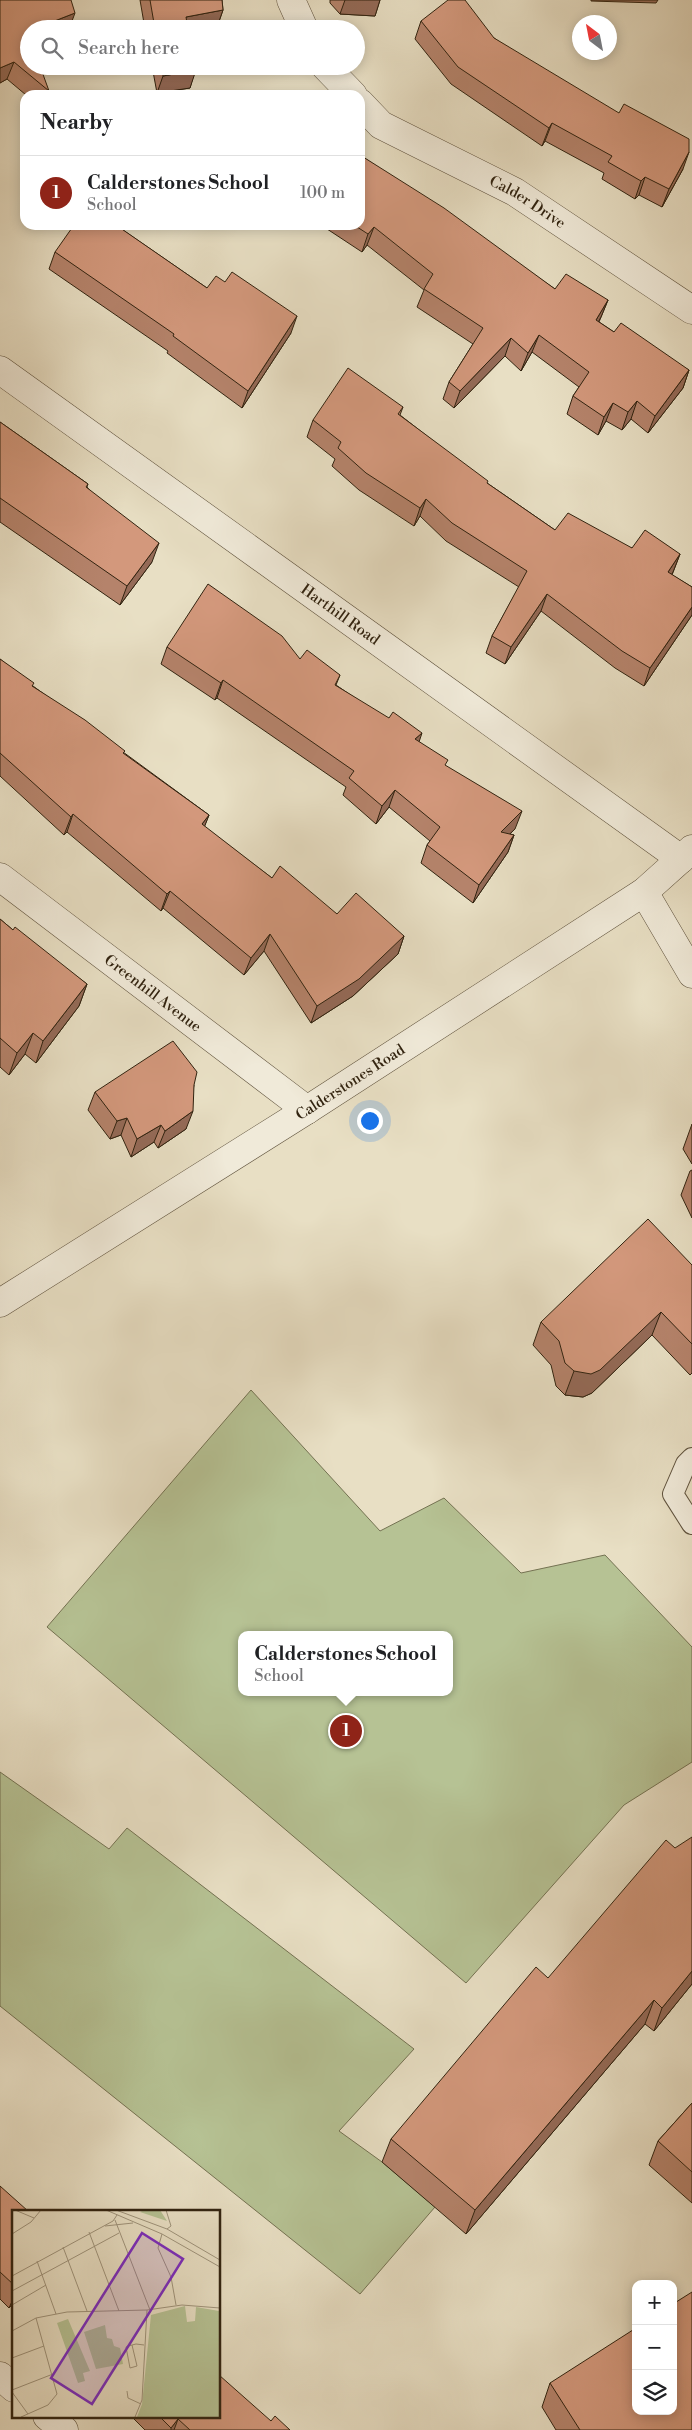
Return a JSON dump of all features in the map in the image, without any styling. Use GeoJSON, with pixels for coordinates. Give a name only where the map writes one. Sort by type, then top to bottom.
{"type":"FeatureCollection","features":[{"type":"Feature","properties":{"kind":"street"},"geometry":{"type":"LineString","coordinates":[[291,0],[300,20]]}},
{"type":"Feature","properties":{"kind":"street"},"geometry":{"type":"LineString","coordinates":[[334,75],[348,90]]}},
{"type":"Feature","properties":{"kind":"street","name":"Calder Drive"},"geometry":{"type":"LineString","coordinates":[[365,108],[381,125],[515,192],[692,310]]}},
{"type":"Feature","properties":{"kind":"street","name":"Harthill Road"},"geometry":{"type":"LineString","coordinates":[[0,370],[687,854]]}},
{"type":"Feature","properties":{"kind":"street","name":"Calderstones Road"},"geometry":{"type":"LineString","coordinates":[[0,1303],[307,1110],[644,892],[687,854]]}},
{"type":"Feature","properties":{"kind":"street","name":"Greenhill Avenue"},"geometry":{"type":"LineString","coordinates":[[0,877],[307,1110]]}},
{"type":"Feature","properties":{"kind":"street"},"geometry":{"type":"LineString","coordinates":[[644,892],[692,974]]}},
{"type":"Feature","properties":{"kind":"street"},"geometry":{"type":"LineString","coordinates":[[0,2376],[12,2386]]}},
{"type":"Feature","properties":{"kind":"street"},"geometry":{"type":"LineString","coordinates":[[49,2418],[64,2430]]}},
{"type":"Feature","properties":{"kind":"lane"},"geometry":{"type":"LineString","coordinates":[[692,1458],[686,1464],[673,1494],[692,1524]]}},
{"type":"Feature","properties":{"kind":"green space"},"geometry":{"type":"Polygon","coordinates":[[[251,1390],[380,1531],[444,1498],[521,1573],[605,1555],[692,1647],[692,1762],[624,1805],[466,1983],[47,1627],[251,1390]]]}},
{"type":"Feature","properties":{"kind":"green space"},"geometry":{"type":"Polygon","coordinates":[[[0,1772],[109,1849],[127,1828],[414,2049],[339,2131],[382,2162],[435,2207],[360,2294],[0,2006],[0,1772]]]}},
{"type":"Feature","properties":{"kind":"building"},"geometry":{"type":"Polygon","coordinates":[[[0,0],[71,0],[75,13],[57,20],[20,20],[20,67],[14,62],[0,68],[0,0]]]}},
{"type":"Feature","properties":{"kind":"building"},"geometry":{"type":"Polygon","coordinates":[[[150,0],[222,0],[223,10],[186,17],[186,20],[153,20],[150,0]]]}},
{"type":"Feature","properties":{"kind":"building"},"geometry":{"type":"Polygon","coordinates":[[[448,0],[465,0],[494,38],[619,113],[624,104],[689,139],[689,152],[669,189],[645,177],[641,181],[608,162],[612,156],[552,123],[549,128],[458,67],[421,21],[448,0]]]}},
{"type":"Feature","properties":{"kind":"building"},"geometry":{"type":"Polygon","coordinates":[[[30,75],[43,75],[48,90],[30,75]]]}},
{"type":"Feature","properties":{"kind":"building"},"geometry":{"type":"Polygon","coordinates":[[[365,158],[444,208],[555,289],[566,274],[608,300],[596,320],[614,332],[621,323],[689,370],[655,416],[637,401],[628,412],[613,403],[604,417],[573,396],[589,372],[539,335],[528,353],[511,338],[460,391],[449,382],[483,328],[424,289],[433,274],[374,227],[368,234],[362,230],[365,230],[365,158]]]}},
{"type":"Feature","properties":{"kind":"building"},"geometry":{"type":"Polygon","coordinates":[[[70,230],[123,230],[207,288],[216,276],[225,282],[232,272],[297,316],[248,391],[173,336],[174,334],[55,252],[70,230]]]}},
{"type":"Feature","properties":{"kind":"building"},"geometry":{"type":"Polygon","coordinates":[[[348,368],[403,407],[398,414],[488,481],[487,483],[555,530],[568,513],[632,548],[645,530],[680,554],[668,572],[692,587],[692,607],[650,668],[622,651],[547,594],[511,647],[492,636],[527,571],[452,523],[426,499],[420,508],[366,473],[338,448],[341,442],[313,420],[348,368]]]}},
{"type":"Feature","properties":{"kind":"building"},"geometry":{"type":"Polygon","coordinates":[[[0,422],[88,484],[86,487],[159,543],[127,586],[0,498],[0,422]]]}},
{"type":"Feature","properties":{"kind":"building"},"geometry":{"type":"Polygon","coordinates":[[[208,584],[282,636],[300,659],[307,650],[340,675],[335,685],[389,718],[393,712],[422,733],[415,739],[448,760],[445,765],[522,811],[501,832],[514,835],[479,885],[427,845],[440,827],[395,790],[382,806],[349,778],[354,771],[223,680],[221,683],[167,647],[208,584]]]}},
{"type":"Feature","properties":{"kind":"building"},"geometry":{"type":"Polygon","coordinates":[[[0,659],[34,683],[32,686],[85,720],[125,751],[123,753],[209,815],[202,824],[272,878],[280,866],[337,914],[356,893],[404,936],[359,979],[317,1006],[270,934],[251,958],[170,891],[167,894],[73,814],[71,817],[0,753],[0,659]]]}},
{"type":"Feature","properties":{"kind":"building"},"geometry":{"type":"Polygon","coordinates":[[[0,919],[13,930],[15,927],[87,984],[43,1041],[33,1033],[17,1053],[0,1038],[0,919]]]}},
{"type":"Feature","properties":{"kind":"building"},"geometry":{"type":"Polygon","coordinates":[[[173,1041],[197,1072],[194,1085],[193,1111],[165,1131],[161,1125],[137,1139],[127,1118],[117,1121],[95,1092],[173,1041]]]}},
{"type":"Feature","properties":{"kind":"building"},"geometry":{"type":"Polygon","coordinates":[[[648,1219],[692,1265],[692,1344],[661,1312],[600,1370],[591,1374],[574,1371],[565,1363],[559,1341],[541,1322],[648,1219]]]}},
{"type":"Feature","properties":{"kind":"building"},"geometry":{"type":"Polygon","coordinates":[[[692,1837],[692,1971],[662,2008],[654,2000],[475,2210],[391,2139],[536,1967],[548,1978],[666,1840],[675,1848],[692,1837]]]}},
{"type":"Feature","properties":{"kind":"building"},"geometry":{"type":"Polygon","coordinates":[[[692,2103],[692,2172],[658,2141],[692,2103]]]}},
{"type":"Feature","properties":{"kind":"building"},"geometry":{"type":"Polygon","coordinates":[[[0,2186],[27,2210],[12,2210],[12,2283],[0,2272],[0,2186]]]}},
{"type":"Feature","properties":{"kind":"building"},"geometry":{"type":"Polygon","coordinates":[[[692,2292],[692,2430],[580,2430],[550,2383],[632,2331],[632,2415],[677,2415],[677,2301],[692,2292]]]}},
{"type":"Feature","properties":{"kind":"building"},"geometry":{"type":"Polygon","coordinates":[[[220,2376],[271,2421],[275,2416],[290,2430],[190,2430],[178,2419],[171,2428],[161,2418],[220,2418],[220,2376]]]}},
{"type":"Feature","properties":{"kind":"place","name":"Calderstones School"},"geometry":{"type":"Point","coordinates":[346,1731]}}]}
